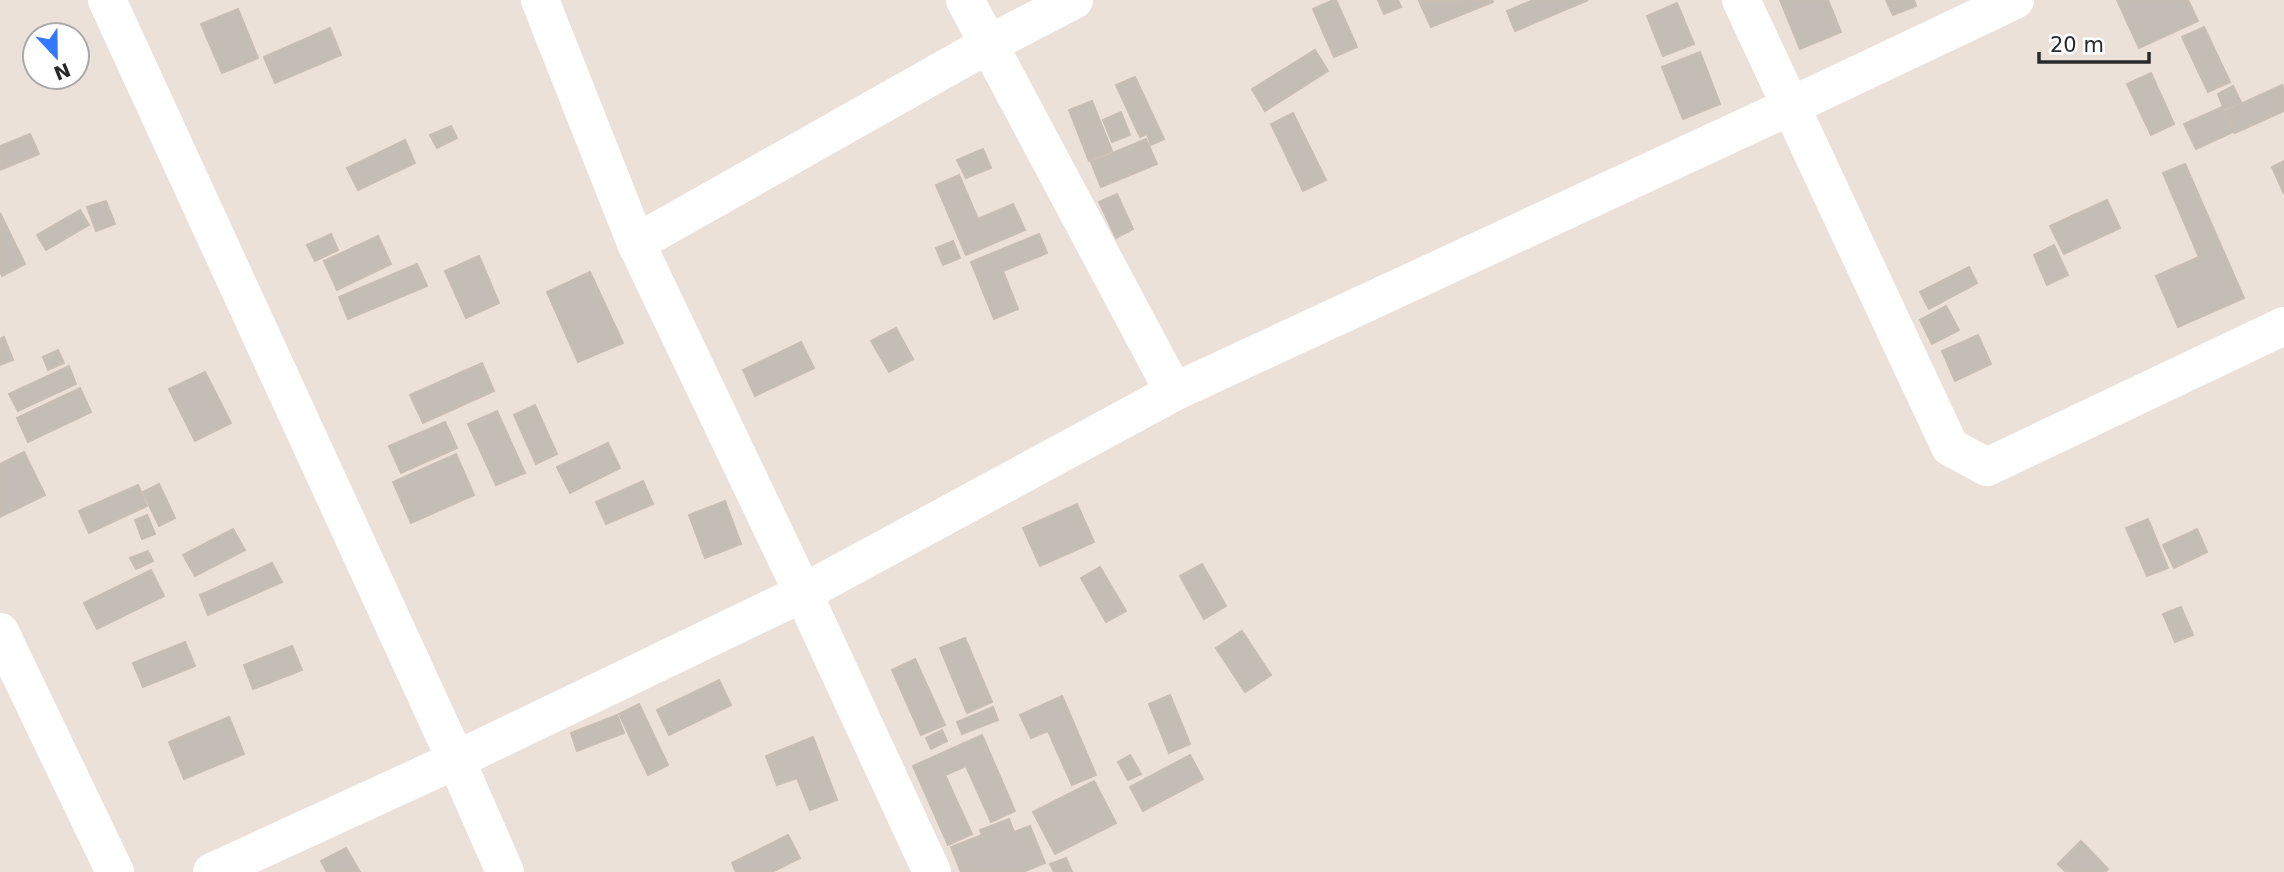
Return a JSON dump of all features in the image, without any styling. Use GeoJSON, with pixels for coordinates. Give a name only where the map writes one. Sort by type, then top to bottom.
{"type":"FeatureCollection","features":[{"type":"Feature","properties":{"kind":"street"},"geometry":{"type":"LineString","coordinates":[[540,0],[636,243],[932,872]]}},
{"type":"Feature","properties":{"kind":"street"},"geometry":{"type":"LineString","coordinates":[[965,0],[1174,392]]}},
{"type":"Feature","properties":{"kind":"street"},"geometry":{"type":"LineString","coordinates":[[636,243],[989,44],[1074,0]]}},
{"type":"Feature","properties":{"kind":"street"},"geometry":{"type":"LineString","coordinates":[[1741,0],[1950,447],[1987,467],[2284,326]]}},
{"type":"Feature","properties":{"kind":"street"},"geometry":{"type":"LineString","coordinates":[[212,872],[456,760],[803,593],[1174,392],[2015,0]]}},
{"type":"Feature","properties":{"kind":"street"},"geometry":{"type":"LineString","coordinates":[[110,1],[505,872]]}},
{"type":"Feature","properties":{"kind":"street"},"geometry":{"type":"LineString","coordinates":[[0,632],[115,872]]}},
{"type":"Feature","properties":{"kind":"building"},"geometry":{"type":"Polygon","coordinates":[[[1336,0],[1357,47],[1334,57],[1313,9],[1336,0]]]}},
{"type":"Feature","properties":{"kind":"building"},"geometry":{"type":"Polygon","coordinates":[[[1378,0],[1398,0],[1401,7],[1384,14],[1378,0]]]}},
{"type":"Feature","properties":{"kind":"building"},"geometry":{"type":"Polygon","coordinates":[[[1533,0],[1588,0],[1515,31],[1507,11],[1533,0]]]}},
{"type":"Feature","properties":{"kind":"building"},"geometry":{"type":"Polygon","coordinates":[[[1780,0],[1828,0],[1841,32],[1800,49],[1780,0]]]}},
{"type":"Feature","properties":{"kind":"building"},"geometry":{"type":"Polygon","coordinates":[[[1886,0],[1914,0],[1916,6],[1893,15],[1886,0]]]}},
{"type":"Feature","properties":{"kind":"building"},"geometry":{"type":"Polygon","coordinates":[[[2117,0],[2188,0],[2198,21],[2139,48],[2117,0]]]}},
{"type":"Feature","properties":{"kind":"building"},"geometry":{"type":"Polygon","coordinates":[[[1419,1],[1493,2],[1431,27],[1419,1]]]}},
{"type":"Feature","properties":{"kind":"building"},"geometry":{"type":"Polygon","coordinates":[[[1677,3],[1694,44],[1663,56],[1647,16],[1677,3]]]}},
{"type":"Feature","properties":{"kind":"building"},"geometry":{"type":"Polygon","coordinates":[[[238,9],[258,58],[222,73],[201,24],[238,9]]]}},
{"type":"Feature","properties":{"kind":"building"},"geometry":{"type":"Polygon","coordinates":[[[2204,27],[2230,82],[2208,92],[2182,37],[2204,27]]]}},
{"type":"Feature","properties":{"kind":"building"},"geometry":{"type":"Polygon","coordinates":[[[330,28],[341,55],[275,83],[264,57],[330,28]]]}},
{"type":"Feature","properties":{"kind":"building"},"geometry":{"type":"Polygon","coordinates":[[[1315,50],[1328,71],[1265,111],[1252,89],[1315,50]]]}},
{"type":"Feature","properties":{"kind":"building"},"geometry":{"type":"Polygon","coordinates":[[[1700,52],[1720,104],[1683,119],[1662,67],[1700,52]]]}},
{"type":"Feature","properties":{"kind":"building"},"geometry":{"type":"Polygon","coordinates":[[[2151,73],[2174,124],[2151,135],[2127,84],[2151,73]]]}},
{"type":"Feature","properties":{"kind":"building"},"geometry":{"type":"Polygon","coordinates":[[[1135,77],[1164,139],[1151,145],[1147,134],[1140,137],[1116,85],[1135,77]]]}},
{"type":"Feature","properties":{"kind":"building"},"geometry":{"type":"Polygon","coordinates":[[[2282,85],[2284,111],[2235,133],[2225,111],[2282,85]]]}},
{"type":"Feature","properties":{"kind":"building"},"geometry":{"type":"Polygon","coordinates":[[[2233,86],[2241,102],[2224,109],[2218,94],[2233,86]]]}},
{"type":"Feature","properties":{"kind":"building"},"geometry":{"type":"Polygon","coordinates":[[[1092,101],[1112,151],[1089,161],[1069,110],[1092,101]]]}},
{"type":"Feature","properties":{"kind":"building"},"geometry":{"type":"Polygon","coordinates":[[[2222,107],[2233,132],[2196,149],[2184,124],[2222,107]]]}},
{"type":"Feature","properties":{"kind":"building"},"geometry":{"type":"Polygon","coordinates":[[[1121,112],[1130,135],[1112,142],[1103,120],[1121,112]]]}},
{"type":"Feature","properties":{"kind":"building"},"geometry":{"type":"Polygon","coordinates":[[[1293,113],[1326,180],[1303,191],[1271,124],[1293,113]]]}},
{"type":"Feature","properties":{"kind":"building"},"geometry":{"type":"Polygon","coordinates":[[[451,126],[457,138],[437,148],[430,135],[451,126]]]}},
{"type":"Feature","properties":{"kind":"building"},"geometry":{"type":"Polygon","coordinates":[[[30,134],[39,154],[0,170],[0,146],[30,134]]]}},
{"type":"Feature","properties":{"kind":"building"},"geometry":{"type":"Polygon","coordinates":[[[1146,139],[1157,164],[1101,187],[1091,162],[1146,139]]]}},
{"type":"Feature","properties":{"kind":"building"},"geometry":{"type":"Polygon","coordinates":[[[405,140],[415,163],[358,190],[347,168],[405,140]]]}},
{"type":"Feature","properties":{"kind":"building"},"geometry":{"type":"Polygon","coordinates":[[[983,149],[991,168],[966,178],[957,160],[983,149]]]}},
{"type":"Feature","properties":{"kind":"building"},"geometry":{"type":"Polygon","coordinates":[[[2284,161],[2284,194],[2272,167],[2284,161]]]}},
{"type":"Feature","properties":{"kind":"building"},"geometry":{"type":"Polygon","coordinates":[[[2185,164],[2244,298],[2178,327],[2156,276],[2199,257],[2163,173],[2185,164]]]}},
{"type":"Feature","properties":{"kind":"building"},"geometry":{"type":"Polygon","coordinates":[[[959,175],[978,219],[1013,204],[1025,230],[966,255],[936,185],[959,175]]]}},
{"type":"Feature","properties":{"kind":"building"},"geometry":{"type":"Polygon","coordinates":[[[1117,194],[1133,229],[1116,238],[1099,202],[1117,194]]]}},
{"type":"Feature","properties":{"kind":"building"},"geometry":{"type":"Polygon","coordinates":[[[2107,200],[2120,228],[2064,254],[2050,226],[2107,200]]]}},
{"type":"Feature","properties":{"kind":"building"},"geometry":{"type":"Polygon","coordinates":[[[106,201],[115,224],[96,231],[87,207],[106,201]]]}},
{"type":"Feature","properties":{"kind":"building"},"geometry":{"type":"Polygon","coordinates":[[[80,210],[89,225],[46,250],[37,235],[80,210]]]}},
{"type":"Feature","properties":{"kind":"building"},"geometry":{"type":"Polygon","coordinates":[[[0,213],[25,264],[2,276],[0,271],[0,213]]]}},
{"type":"Feature","properties":{"kind":"building"},"geometry":{"type":"Polygon","coordinates":[[[331,234],[338,250],[315,261],[307,245],[331,234]]]}},
{"type":"Feature","properties":{"kind":"building"},"geometry":{"type":"Polygon","coordinates":[[[1039,234],[1047,253],[1003,271],[1018,309],[994,319],[971,262],[1039,234]]]}},
{"type":"Feature","properties":{"kind":"building"},"geometry":{"type":"Polygon","coordinates":[[[378,236],[391,264],[337,290],[324,261],[378,236]]]}},
{"type":"Feature","properties":{"kind":"building"},"geometry":{"type":"Polygon","coordinates":[[[953,241],[960,258],[943,265],[936,248],[953,241]]]}},
{"type":"Feature","properties":{"kind":"building"},"geometry":{"type":"Polygon","coordinates":[[[2054,245],[2068,275],[2047,285],[2034,255],[2054,245]]]}},
{"type":"Feature","properties":{"kind":"building"},"geometry":{"type":"Polygon","coordinates":[[[479,256],[499,303],[466,318],[445,271],[479,256]]]}},
{"type":"Feature","properties":{"kind":"building"},"geometry":{"type":"Polygon","coordinates":[[[417,264],[427,286],[348,319],[339,297],[417,264]]]}},
{"type":"Feature","properties":{"kind":"building"},"geometry":{"type":"Polygon","coordinates":[[[1969,267],[1977,283],[1929,309],[1920,292],[1969,267]]]}},
{"type":"Feature","properties":{"kind":"building"},"geometry":{"type":"Polygon","coordinates":[[[590,272],[623,343],[578,362],[547,292],[590,272]]]}},
{"type":"Feature","properties":{"kind":"building"},"geometry":{"type":"Polygon","coordinates":[[[1946,306],[1959,330],[1932,344],[1920,320],[1946,306]]]}},
{"type":"Feature","properties":{"kind":"building"},"geometry":{"type":"Polygon","coordinates":[[[896,328],[913,359],[889,372],[871,341],[896,328]]]}},
{"type":"Feature","properties":{"kind":"building"},"geometry":{"type":"Polygon","coordinates":[[[1978,335],[1991,364],[1955,381],[1942,351],[1978,335]]]}},
{"type":"Feature","properties":{"kind":"building"},"geometry":{"type":"Polygon","coordinates":[[[4,337],[13,360],[0,365],[0,339],[4,337]]]}},
{"type":"Feature","properties":{"kind":"building"},"geometry":{"type":"Polygon","coordinates":[[[801,342],[814,368],[755,396],[743,370],[801,342]]]}},
{"type":"Feature","properties":{"kind":"building"},"geometry":{"type":"Polygon","coordinates":[[[58,350],[64,363],[48,370],[43,357],[58,350]]]}},
{"type":"Feature","properties":{"kind":"building"},"geometry":{"type":"Polygon","coordinates":[[[482,363],[494,391],[423,423],[410,395],[482,363]]]}},
{"type":"Feature","properties":{"kind":"building"},"geometry":{"type":"Polygon","coordinates":[[[69,366],[76,384],[18,411],[9,394],[69,366]]]}},
{"type":"Feature","properties":{"kind":"building"},"geometry":{"type":"Polygon","coordinates":[[[205,372],[231,423],[195,441],[169,389],[205,372]]]}},
{"type":"Feature","properties":{"kind":"building"},"geometry":{"type":"Polygon","coordinates":[[[80,388],[91,412],[28,442],[17,418],[80,388]]]}},
{"type":"Feature","properties":{"kind":"building"},"geometry":{"type":"Polygon","coordinates":[[[535,405],[557,454],[536,464],[514,415],[535,405]]]}},
{"type":"Feature","properties":{"kind":"building"},"geometry":{"type":"Polygon","coordinates":[[[497,411],[525,473],[496,485],[468,424],[497,411]]]}},
{"type":"Feature","properties":{"kind":"building"},"geometry":{"type":"Polygon","coordinates":[[[445,422],[457,448],[401,473],[389,446],[445,422]]]}},
{"type":"Feature","properties":{"kind":"building"},"geometry":{"type":"Polygon","coordinates":[[[608,443],[620,468],[570,493],[557,467],[608,443]]]}},
{"type":"Feature","properties":{"kind":"building"},"geometry":{"type":"Polygon","coordinates":[[[24,452],[45,495],[0,517],[0,464],[24,452]]]}},
{"type":"Feature","properties":{"kind":"building"},"geometry":{"type":"Polygon","coordinates":[[[456,454],[474,495],[411,523],[393,482],[456,454]]]}},
{"type":"Feature","properties":{"kind":"building"},"geometry":{"type":"Polygon","coordinates":[[[643,481],[653,504],[606,524],[596,502],[643,481]]]}},
{"type":"Feature","properties":{"kind":"building"},"geometry":{"type":"Polygon","coordinates":[[[159,484],[175,518],[159,526],[143,492],[159,484]]]}},
{"type":"Feature","properties":{"kind":"building"},"geometry":{"type":"Polygon","coordinates":[[[138,485],[147,506],[89,533],[79,511],[138,485]]]}},
{"type":"Feature","properties":{"kind":"building"},"geometry":{"type":"Polygon","coordinates":[[[725,501],[741,544],[705,558],[689,515],[725,501]]]}},
{"type":"Feature","properties":{"kind":"building"},"geometry":{"type":"Polygon","coordinates":[[[1077,504],[1094,542],[1040,566],[1023,528],[1077,504]]]}},
{"type":"Feature","properties":{"kind":"building"},"geometry":{"type":"Polygon","coordinates":[[[147,515],[155,534],[142,539],[135,520],[147,515]]]}},
{"type":"Feature","properties":{"kind":"building"},"geometry":{"type":"Polygon","coordinates":[[[2148,519],[2168,568],[2147,576],[2126,528],[2148,519]]]}},
{"type":"Feature","properties":{"kind":"building"},"geometry":{"type":"Polygon","coordinates":[[[233,529],[245,550],[195,576],[183,555],[233,529]]]}},
{"type":"Feature","properties":{"kind":"building"},"geometry":{"type":"Polygon","coordinates":[[[2197,529],[2207,552],[2174,568],[2163,545],[2197,529]]]}},
{"type":"Feature","properties":{"kind":"building"},"geometry":{"type":"Polygon","coordinates":[[[148,551],[153,561],[136,569],[130,558],[148,551]]]}},
{"type":"Feature","properties":{"kind":"building"},"geometry":{"type":"Polygon","coordinates":[[[272,563],[282,582],[208,615],[200,595],[272,563]]]}},
{"type":"Feature","properties":{"kind":"building"},"geometry":{"type":"Polygon","coordinates":[[[1202,564],[1226,606],[1204,619],[1180,576],[1202,564]]]}},
{"type":"Feature","properties":{"kind":"building"},"geometry":{"type":"Polygon","coordinates":[[[1100,567],[1126,611],[1106,622],[1081,578],[1100,567]]]}},
{"type":"Feature","properties":{"kind":"building"},"geometry":{"type":"Polygon","coordinates":[[[151,570],[164,596],[97,629],[84,603],[151,570]]]}},
{"type":"Feature","properties":{"kind":"building"},"geometry":{"type":"Polygon","coordinates":[[[2181,607],[2193,635],[2175,642],[2163,614],[2181,607]]]}},
{"type":"Feature","properties":{"kind":"building"},"geometry":{"type":"Polygon","coordinates":[[[1242,631],[1271,675],[1245,692],[1216,648],[1242,631]]]}},
{"type":"Feature","properties":{"kind":"building"},"geometry":{"type":"Polygon","coordinates":[[[965,638],[992,702],[967,713],[940,648],[965,638]]]}},
{"type":"Feature","properties":{"kind":"building"},"geometry":{"type":"Polygon","coordinates":[[[185,642],[195,666],[143,687],[133,663],[185,642]]]}},
{"type":"Feature","properties":{"kind":"building"},"geometry":{"type":"Polygon","coordinates":[[[292,646],[302,670],[253,689],[244,665],[292,646]]]}},
{"type":"Feature","properties":{"kind":"building"},"geometry":{"type":"Polygon","coordinates":[[[915,659],[945,725],[921,735],[892,670],[915,659]]]}},
{"type":"Feature","properties":{"kind":"building"},"geometry":{"type":"Polygon","coordinates":[[[719,680],[731,705],[669,735],[657,710],[719,680]]]}},
{"type":"Feature","properties":{"kind":"building"},"geometry":{"type":"Polygon","coordinates":[[[1170,695],[1190,744],[1169,753],[1149,704],[1170,695]]]}},
{"type":"Feature","properties":{"kind":"building"},"geometry":{"type":"Polygon","coordinates":[[[1062,696],[1096,775],[1072,785],[1048,731],[1031,738],[1020,715],[1062,696]]]}},
{"type":"Feature","properties":{"kind":"building"},"geometry":{"type":"Polygon","coordinates":[[[639,704],[668,765],[648,775],[619,714],[639,704]]]}},
{"type":"Feature","properties":{"kind":"building"},"geometry":{"type":"Polygon","coordinates":[[[993,707],[998,720],[962,734],[957,722],[993,707]]]}},
{"type":"Feature","properties":{"kind":"building"},"geometry":{"type":"Polygon","coordinates":[[[617,715],[624,733],[577,751],[571,733],[617,715]]]}},
{"type":"Feature","properties":{"kind":"building"},"geometry":{"type":"Polygon","coordinates":[[[229,717],[244,754],[184,779],[169,742],[229,717]]]}},
{"type":"Feature","properties":{"kind":"building"},"geometry":{"type":"Polygon","coordinates":[[[942,730],[947,741],[931,749],[926,738],[942,730]]]}},
{"type":"Feature","properties":{"kind":"building"},"geometry":{"type":"Polygon","coordinates":[[[982,735],[1015,811],[991,822],[966,766],[945,775],[972,834],[948,845],[913,766],[982,735]]]}},
{"type":"Feature","properties":{"kind":"building"},"geometry":{"type":"Polygon","coordinates":[[[813,737],[837,800],[810,810],[797,778],[777,785],[766,756],[813,737]]]}},
{"type":"Feature","properties":{"kind":"building"},"geometry":{"type":"Polygon","coordinates":[[[1130,755],[1141,774],[1128,780],[1118,762],[1130,755]]]}},
{"type":"Feature","properties":{"kind":"building"},"geometry":{"type":"Polygon","coordinates":[[[1190,755],[1203,779],[1143,811],[1130,787],[1190,755]]]}},
{"type":"Feature","properties":{"kind":"building"},"geometry":{"type":"Polygon","coordinates":[[[1094,781],[1116,823],[1055,854],[1033,812],[1094,781]]]}},
{"type":"Feature","properties":{"kind":"building"},"geometry":{"type":"Polygon","coordinates":[[[1009,819],[1014,832],[1030,826],[1045,863],[1023,872],[961,872],[951,847],[982,835],[980,830],[1009,819]]]}},
{"type":"Feature","properties":{"kind":"building"},"geometry":{"type":"Polygon","coordinates":[[[788,835],[800,858],[772,872],[736,872],[732,863],[788,835]]]}},
{"type":"Feature","properties":{"kind":"building"},"geometry":{"type":"Polygon","coordinates":[[[2081,841],[2108,869],[2105,872],[2066,872],[2058,864],[2081,841]]]}},
{"type":"Feature","properties":{"kind":"building"},"geometry":{"type":"Polygon","coordinates":[[[346,848],[360,872],[327,872],[321,861],[346,848]]]}},
{"type":"Feature","properties":{"kind":"building"},"geometry":{"type":"Polygon","coordinates":[[[1066,858],[1072,872],[1054,872],[1050,864],[1066,858]]]}}]}
